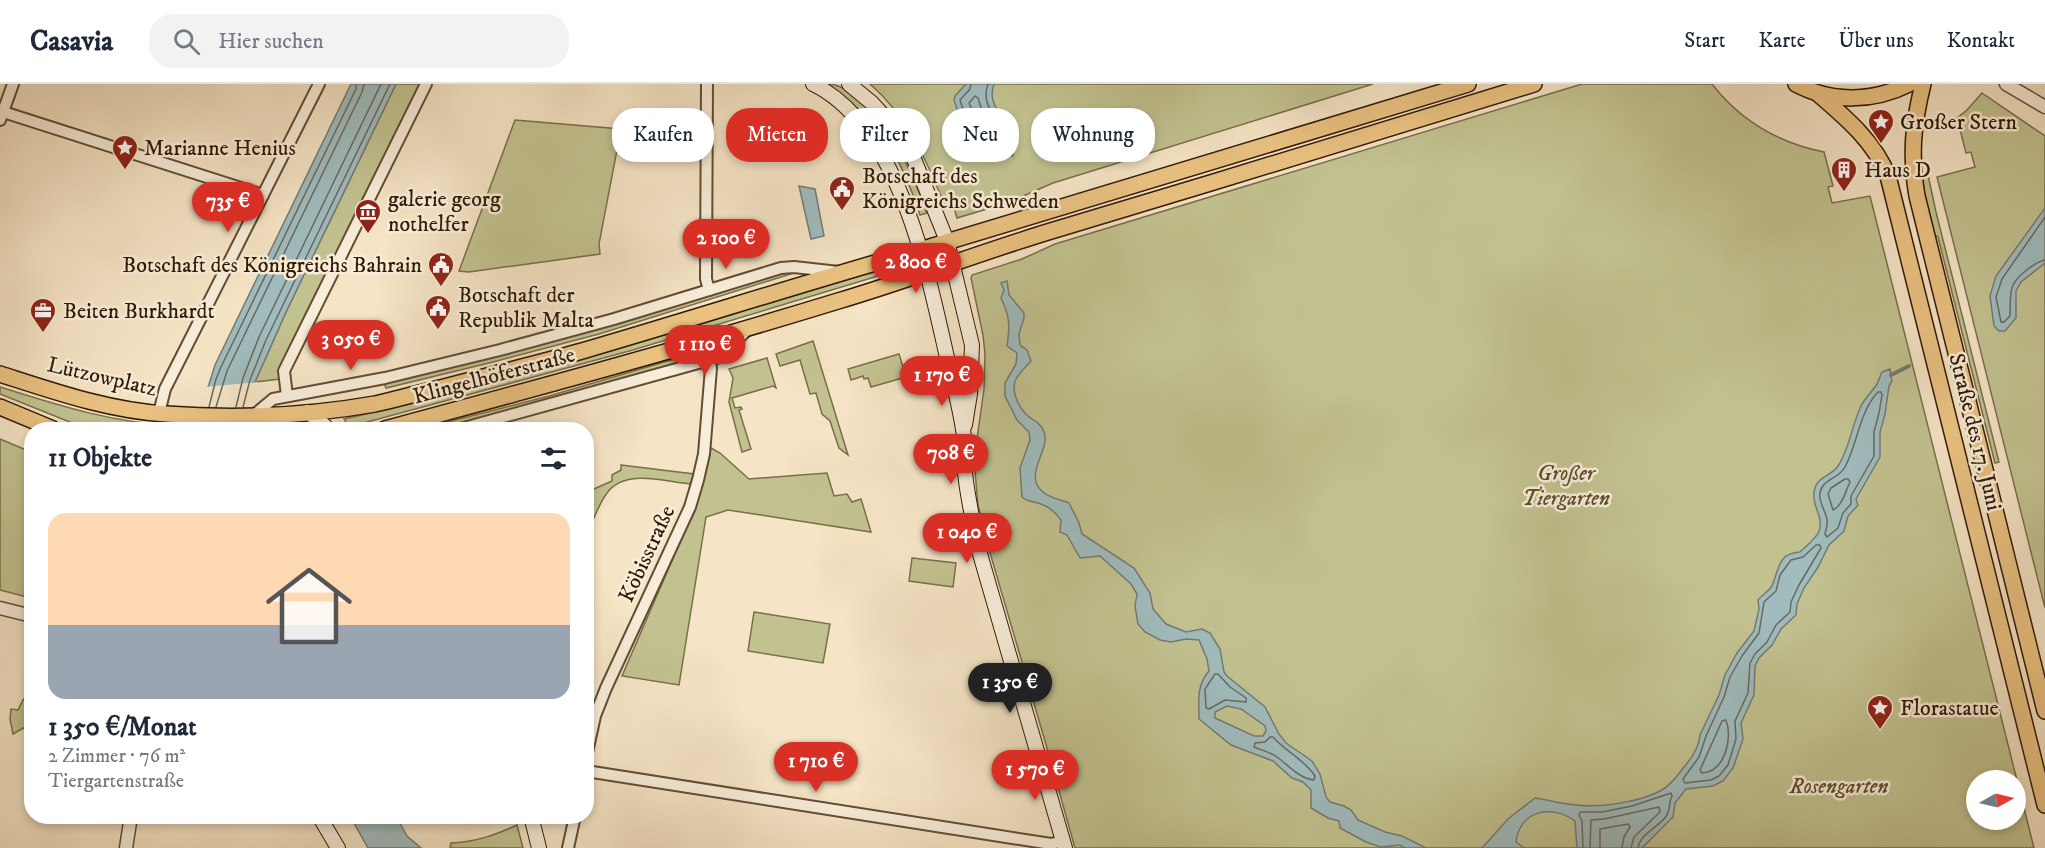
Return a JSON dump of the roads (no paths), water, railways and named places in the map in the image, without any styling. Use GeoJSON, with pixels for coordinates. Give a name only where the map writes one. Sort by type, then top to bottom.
{"type":"FeatureCollection","features":[{"type":"Feature","properties":{"kind":"main road"},"geometry":{"type":"LineString","coordinates":[[813,84],[834,96],[850,112],[879,149],[896,182],[927,274],[964,436]]}},
{"type":"Feature","properties":{"kind":"main road"},"geometry":{"type":"LineString","coordinates":[[849,84],[872,103],[895,128],[914,159],[947,242],[972,345],[970,394],[964,436],[965,473],[970,509],[980,554],[1064,844]]}},
{"type":"Feature","properties":{"kind":"main road","name":"Klingelhöferstraße"},"geometry":{"type":"LineString","coordinates":[[252,415],[307,412],[377,403],[538,363],[1468,84]]}},
{"type":"Feature","properties":{"kind":"main road","name":"Klingelhöferstraße"},"geometry":{"type":"LineString","coordinates":[[411,422],[624,364],[927,274],[1061,228],[1534,84]]}},
{"type":"Feature","properties":{"kind":"main road"},"geometry":{"type":"LineString","coordinates":[[1796,84],[1817,93],[1860,98],[1888,93],[1909,84]]}},
{"type":"Feature","properties":{"kind":"main road","name":"Straße des 17. Juni"},"geometry":{"type":"LineString","coordinates":[[1923,84],[1912,138],[1912,170],[1917,196],[2045,711]]}},
{"type":"Feature","properties":{"kind":"main road","name":"Straße des 17. Juni"},"geometry":{"type":"LineString","coordinates":[[1817,93],[1863,135],[1884,164],[1888,176],[2045,806]]}},
{"type":"Feature","properties":{"kind":"main road","name":"Lützowplatz"},"geometry":{"type":"LineString","coordinates":[[0,374],[109,405],[197,422],[217,416],[252,415]]}},
{"type":"Feature","properties":{"kind":"main road"},"geometry":{"type":"LineString","coordinates":[[0,407],[36,422]]}},
{"type":"Feature","properties":{"kind":"main road"},"geometry":{"type":"LineString","coordinates":[[307,412],[320,422]]}},
{"type":"Feature","properties":{"kind":"main road"},"geometry":{"type":"LineString","coordinates":[[324,824],[338,848]]}},
{"type":"Feature","properties":{"kind":"main road"},"geometry":{"type":"LineString","coordinates":[[533,824],[539,848]]}},
{"type":"Feature","properties":{"kind":"street"},"geometry":{"type":"LineString","coordinates":[[13,84],[1,114],[263,195]]}},
{"type":"Feature","properties":{"kind":"street"},"geometry":{"type":"LineString","coordinates":[[159,413],[162,394],[319,84]]}},
{"type":"Feature","properties":{"kind":"street"},"geometry":{"type":"LineString","coordinates":[[287,396],[284,371],[426,84]]}},
{"type":"Feature","properties":{"kind":"street"},"geometry":{"type":"LineString","coordinates":[[707,84],[706,279],[709,290]]}},
{"type":"Feature","properties":{"kind":"street"},"geometry":{"type":"LineString","coordinates":[[2007,84],[2045,108]]}},
{"type":"Feature","properties":{"kind":"street","name":"Klingelhöferstraße"},"geometry":{"type":"LineString","coordinates":[[252,415],[273,399],[363,383],[471,358],[614,319],[788,267],[840,272]]}},
{"type":"Feature","properties":{"kind":"street","name":"Klingelhöferstraße"},"geometry":{"type":"LineString","coordinates":[[485,422],[720,357],[752,326]]}},
{"type":"Feature","properties":{"kind":"street","name":"Köbisstraße"},"geometry":{"type":"LineString","coordinates":[[594,721],[606,688],[693,498],[704,454],[708,423],[711,368],[709,360]]}},
{"type":"Feature","properties":{"kind":"street"},"geometry":{"type":"LineString","coordinates":[[0,608],[24,614]]}},
{"type":"Feature","properties":{"kind":"street"},"geometry":{"type":"LineString","coordinates":[[594,772],[1051,844],[1064,844]]}},
{"type":"Feature","properties":{"kind":"street"},"geometry":{"type":"LineString","coordinates":[[126,848],[130,824]]}},
{"type":"Feature","properties":{"kind":"street"},"geometry":{"type":"LineString","coordinates":[[568,848],[572,824]]}},
{"type":"Feature","properties":{"kind":"water"},"geometry":{"type":"Polygon","coordinates":[[[351,84],[396,84],[286,312],[255,382],[204,400],[215,365],[351,84]]]}},
{"type":"Feature","properties":{"kind":"water"},"geometry":{"type":"Polygon","coordinates":[[[966,84],[994,84],[992,95],[996,108],[957,108],[955,96],[966,84]]]}},
{"type":"Feature","properties":{"kind":"water"},"geometry":{"type":"Polygon","coordinates":[[[799,186],[815,189],[824,236],[811,239],[799,186]]]}},
{"type":"Feature","properties":{"kind":"water"},"geometry":{"type":"Polygon","coordinates":[[[2045,208],[2045,263],[2021,282],[2016,291],[2016,318],[2005,331],[1999,331],[1994,326],[1990,296],[1996,276],[2045,208]]]}},
{"type":"Feature","properties":{"kind":"water"},"geometry":{"type":"Polygon","coordinates":[[[1007,281],[1009,295],[1024,313],[1019,334],[1020,345],[1027,350],[1031,361],[1016,379],[1014,389],[1021,409],[1039,424],[1044,432],[1044,447],[1036,470],[1037,485],[1049,496],[1069,503],[1082,534],[1134,568],[1150,593],[1153,609],[1166,624],[1186,632],[1202,629],[1210,633],[1220,649],[1224,672],[1265,707],[1286,743],[1312,761],[1320,774],[1326,797],[1330,802],[1351,810],[1358,820],[1385,832],[1402,836],[1426,848],[1405,848],[1400,845],[1381,847],[1340,828],[1339,821],[1328,818],[1311,808],[1311,790],[1303,782],[1292,778],[1273,761],[1231,745],[1199,719],[1200,688],[1209,671],[1199,640],[1186,639],[1171,642],[1160,640],[1145,632],[1138,624],[1135,606],[1137,594],[1131,584],[1100,556],[1080,558],[1067,535],[1060,532],[1061,520],[1055,513],[1044,505],[1022,497],[1020,468],[1030,440],[1029,432],[1017,420],[1005,396],[1005,383],[1016,364],[1017,353],[1007,346],[1008,322],[1001,298],[1004,290],[1001,283],[1007,281]],[[1227,706],[1215,712],[1215,718],[1254,736],[1263,736],[1266,731],[1265,726],[1241,709],[1227,706]]]}},
{"type":"Feature","properties":{"kind":"water"},"geometry":{"type":"Polygon","coordinates":[[[1890,369],[1892,381],[1880,432],[1880,457],[1856,499],[1858,505],[1848,516],[1844,531],[1829,545],[1804,588],[1797,604],[1796,615],[1781,629],[1772,645],[1759,658],[1755,666],[1754,695],[1741,723],[1743,739],[1733,768],[1723,781],[1713,786],[1686,789],[1675,803],[1673,817],[1642,848],[1577,848],[1575,821],[1557,813],[1547,812],[1538,813],[1524,823],[1516,842],[1524,848],[1482,848],[1508,819],[1535,798],[1586,806],[1608,805],[1643,798],[1666,788],[1674,780],[1695,752],[1725,675],[1737,653],[1754,631],[1759,609],[1758,600],[1772,586],[1783,559],[1787,555],[1800,552],[1818,534],[1820,518],[1814,499],[1816,486],[1821,479],[1838,466],[1864,400],[1877,384],[1882,372],[1890,369]]]}},
{"type":"Feature","properties":{"kind":"water"},"geometry":{"type":"Polygon","coordinates":[[[354,824],[400,824],[407,836],[421,848],[368,848],[354,824]]]}},
{"type":"Feature","properties":{"kind":"waterway"},"geometry":{"type":"LineString","coordinates":[[1891,375],[1909,366]]}},
{"type":"Feature","properties":{"kind":"place","name":"Großer Stern"},"geometry":{"type":"Point","coordinates":[1881,145]}},
{"type":"Feature","properties":{"kind":"place","name":"Marianne Henius"},"geometry":{"type":"Point","coordinates":[125,171]}},
{"type":"Feature","properties":{"kind":"place","name":"Haus D"},"geometry":{"type":"Point","coordinates":[1844,193]}},
{"type":"Feature","properties":{"kind":"place","name":"Botschaft des Königreichs Schweden"},"geometry":{"type":"Point","coordinates":[842,212]}},
{"type":"Feature","properties":{"kind":"place","name":"galerie georg nothelfer"},"geometry":{"type":"Point","coordinates":[368,235]}},
{"type":"Feature","properties":{"kind":"place","name":"Botschaft des Königreichs Bahrain"},"geometry":{"type":"Point","coordinates":[441,288]}},
{"type":"Feature","properties":{"kind":"place","name":"Botschaft der Republik Malta"},"geometry":{"type":"Point","coordinates":[438,331]}},
{"type":"Feature","properties":{"kind":"place","name":"Beiten Burkhardt"},"geometry":{"type":"Point","coordinates":[43,334]}},
{"type":"Feature","properties":{"kind":"place","name":"Florastatue"},"geometry":{"type":"Point","coordinates":[1880,731]}},
{"type":"Feature","properties":{"kind":"park label","name":"Großer Tiergarten"},"geometry":{"type":"Point","coordinates":[1566,486]}},
{"type":"Feature","properties":{"kind":"park label","name":"Rosengarten"},"geometry":{"type":"Point","coordinates":[1839,786]}}]}
